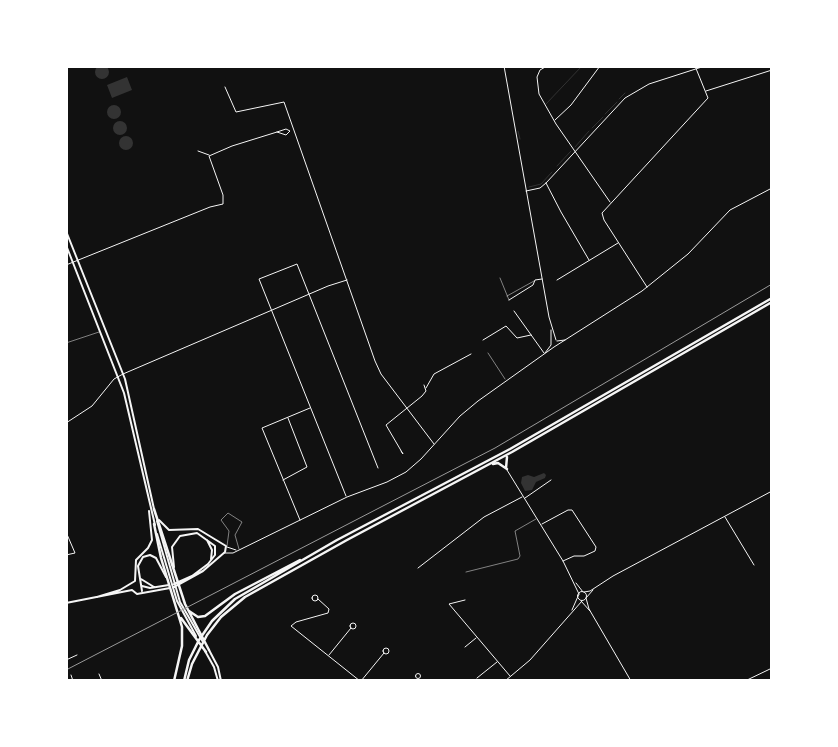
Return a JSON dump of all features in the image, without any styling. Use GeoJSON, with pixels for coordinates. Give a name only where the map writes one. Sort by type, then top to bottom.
{"type":"FeatureCollection","features":[{"type":"Feature","properties":{"kind":"highway"},"geometry":{"type":"LineString","coordinates":[[187,680],[195,648],[218,614],[235,600],[308,558],[510,449],[772,298]]}},
{"type":"Feature","properties":{"kind":"highway"},"geometry":{"type":"LineString","coordinates":[[187,680],[205,633],[244,598],[347,540],[512,452],[772,302]]}},
{"type":"Feature","properties":{"kind":"highway"},"geometry":{"type":"LineString","coordinates":[[507,469],[505,459],[512,452]]}},
{"type":"Feature","properties":{"kind":"highway"},"geometry":{"type":"LineString","coordinates":[[488,465],[498,463],[507,469]]}},
{"type":"Feature","properties":{"kind":"highway"},"geometry":{"type":"LineString","coordinates":[[154,509],[176,578],[182,627],[183,639],[174,681]]}},
{"type":"Feature","properties":{"kind":"highway"},"geometry":{"type":"LineString","coordinates":[[154,524],[168,582],[208,651]]}},
{"type":"Feature","properties":{"kind":"highway"},"geometry":{"type":"LineString","coordinates":[[179,603],[192,615],[205,616],[235,594],[308,558]]}},
{"type":"Feature","properties":{"kind":"highway"},"geometry":{"type":"LineString","coordinates":[[179,603],[188,630],[208,651]]}},
{"type":"Feature","properties":{"kind":"main road"},"geometry":{"type":"LineString","coordinates":[[66,231],[123,374],[154,509],[179,603]]}},
{"type":"Feature","properties":{"kind":"main road"},"geometry":{"type":"LineString","coordinates":[[66,245],[118,376],[130,415],[148,504],[153,536],[148,548],[136,560],[132,590]]}},
{"type":"Feature","properties":{"kind":"main road"},"geometry":{"type":"LineString","coordinates":[[148,504],[179,603]]}},
{"type":"Feature","properties":{"kind":"main road"},"geometry":{"type":"LineString","coordinates":[[66,604],[132,590],[135,593],[186,581],[203,571],[227,547],[224,543],[198,529],[174,532],[166,529],[160,523],[154,509]]}},
{"type":"Feature","properties":{"kind":"main road"},"geometry":{"type":"LineString","coordinates":[[176,578],[172,550],[176,539],[190,532],[197,533],[206,538],[215,549],[222,553]]}},
{"type":"Feature","properties":{"kind":"main road"},"geometry":{"type":"LineString","coordinates":[[206,538],[212,550],[210,562]]}},
{"type":"Feature","properties":{"kind":"main road"},"geometry":{"type":"LineString","coordinates":[[186,581],[210,562],[220,542]]}},
{"type":"Feature","properties":{"kind":"main road"},"geometry":{"type":"LineString","coordinates":[[140,592],[142,585],[138,563],[143,557],[150,555],[158,560],[168,582]]}},
{"type":"Feature","properties":{"kind":"main road"},"geometry":{"type":"LineString","coordinates":[[140,578],[158,588]]}},
{"type":"Feature","properties":{"kind":"main road"},"geometry":{"type":"LineString","coordinates":[[97,597],[133,583],[158,588]]}},
{"type":"Feature","properties":{"kind":"main road"},"geometry":{"type":"LineString","coordinates":[[208,651],[218,667],[219,681]]}},
{"type":"Feature","properties":{"kind":"street"},"geometry":{"type":"LineString","coordinates":[[504,66],[551,326],[552,341],[544,354]]}},
{"type":"Feature","properties":{"kind":"street"},"geometry":{"type":"LineString","coordinates":[[547,66],[538,73],[537,88],[554,121],[610,202]]}},
{"type":"Feature","properties":{"kind":"street"},"geometry":{"type":"LineString","coordinates":[[554,121],[571,105],[600,66]]}},
{"type":"Feature","properties":{"kind":"street"},"geometry":{"type":"LineString","coordinates":[[647,287],[602,216],[603,211],[708,98],[694,66]]}},
{"type":"Feature","properties":{"kind":"street"},"geometry":{"type":"LineString","coordinates":[[526,191],[540,188],[546,183],[625,98],[644,87],[705,66]]}},
{"type":"Feature","properties":{"kind":"street"},"geometry":{"type":"LineString","coordinates":[[705,91],[772,70]]}},
{"type":"Feature","properties":{"kind":"street"},"geometry":{"type":"LineString","coordinates":[[225,86],[236,112],[284,102],[378,368],[434,444]]}},
{"type":"Feature","properties":{"kind":"street"},"geometry":{"type":"LineString","coordinates":[[198,151],[210,156],[277,132]]}},
{"type":"Feature","properties":{"kind":"street"},"geometry":{"type":"LineString","coordinates":[[66,265],[202,211],[222,205],[224,202],[210,156]]}},
{"type":"Feature","properties":{"kind":"street"},"geometry":{"type":"LineString","coordinates":[[546,183],[589,260]]}},
{"type":"Feature","properties":{"kind":"street"},"geometry":{"type":"LineString","coordinates":[[222,553],[230,554],[271,536],[347,497],[399,476],[417,463],[467,410],[554,347],[647,287],[688,254],[730,210],[772,188]]}},
{"type":"Feature","properties":{"kind":"street"},"geometry":{"type":"LineString","coordinates":[[558,280],[619,243]]}},
{"type":"Feature","properties":{"kind":"street"},"geometry":{"type":"LineString","coordinates":[[347,497],[259,279],[297,264],[378,468]]}},
{"type":"Feature","properties":{"kind":"street"},"geometry":{"type":"LineString","coordinates":[[509,300],[533,285],[535,280],[542,279]]}},
{"type":"Feature","properties":{"kind":"street"},"geometry":{"type":"LineString","coordinates":[[66,422],[89,408],[118,376],[272,309],[347,280]]}},
{"type":"Feature","properties":{"kind":"street"},"geometry":{"type":"LineString","coordinates":[[514,311],[544,354]]}},
{"type":"Feature","properties":{"kind":"street"},"geometry":{"type":"LineString","coordinates":[[483,340],[506,326],[518,338],[531,335]]}},
{"type":"Feature","properties":{"kind":"street"},"geometry":{"type":"LineString","coordinates":[[551,326],[558,345]]}},
{"type":"Feature","properties":{"kind":"street"},"geometry":{"type":"LineString","coordinates":[[552,341],[565,340]]}},
{"type":"Feature","properties":{"kind":"street"},"geometry":{"type":"LineString","coordinates":[[551,344],[554,347]]}},
{"type":"Feature","properties":{"kind":"street"},"geometry":{"type":"LineString","coordinates":[[402,451],[386,425],[422,396],[434,374],[471,354]]}},
{"type":"Feature","properties":{"kind":"street"},"geometry":{"type":"LineString","coordinates":[[300,521],[262,428],[311,408]]}},
{"type":"Feature","properties":{"kind":"street"},"geometry":{"type":"LineString","coordinates":[[283,480],[308,467],[287,418]]}},
{"type":"Feature","properties":{"kind":"street"},"geometry":{"type":"LineString","coordinates":[[507,469],[563,561],[574,581],[581,601],[593,615]]}},
{"type":"Feature","properties":{"kind":"street"},"geometry":{"type":"LineString","coordinates":[[418,568],[484,518],[551,480]]}},
{"type":"Feature","properties":{"kind":"street"},"geometry":{"type":"LineString","coordinates":[[578,594],[595,588],[772,491]]}},
{"type":"Feature","properties":{"kind":"street"},"geometry":{"type":"LineString","coordinates":[[541,524],[568,510],[572,510],[596,547],[595,551],[584,556],[574,556],[563,561]]}},
{"type":"Feature","properties":{"kind":"street"},"geometry":{"type":"LineString","coordinates":[[725,516],[754,565]]}},
{"type":"Feature","properties":{"kind":"street"},"geometry":{"type":"LineString","coordinates":[[66,555],[75,553],[67,534]]}},
{"type":"Feature","properties":{"kind":"street"},"geometry":{"type":"LineString","coordinates":[[227,547],[231,550],[239,550]]}},
{"type":"Feature","properties":{"kind":"street"},"geometry":{"type":"LineString","coordinates":[[574,581],[584,592],[593,615],[631,681]]}},
{"type":"Feature","properties":{"kind":"street"},"geometry":{"type":"LineString","coordinates":[[505,681],[550,639],[572,611],[595,588]]}},
{"type":"Feature","properties":{"kind":"street"},"geometry":{"type":"LineString","coordinates":[[572,611],[578,594]]}},
{"type":"Feature","properties":{"kind":"street"},"geometry":{"type":"LineString","coordinates":[[318,599],[329,609],[328,613],[296,622],[291,626],[361,681],[384,653]]}},
{"type":"Feature","properties":{"kind":"street"},"geometry":{"type":"LineString","coordinates":[[465,600],[449,605],[510,677]]}},
{"type":"Feature","properties":{"kind":"street"},"geometry":{"type":"LineString","coordinates":[[328,656],[351,628]]}},
{"type":"Feature","properties":{"kind":"street"},"geometry":{"type":"LineString","coordinates":[[465,647],[477,637]]}},
{"type":"Feature","properties":{"kind":"street"},"geometry":{"type":"LineString","coordinates":[[66,660],[77,655]]}},
{"type":"Feature","properties":{"kind":"street"},"geometry":{"type":"LineString","coordinates":[[477,678],[497,661]]}},
{"type":"Feature","properties":{"kind":"street"},"geometry":{"type":"LineString","coordinates":[[745,681],[770,669]]}},
{"type":"Feature","properties":{"kind":"street"},"geometry":{"type":"LineString","coordinates":[[99,674],[102,681]]}},
{"type":"Feature","properties":{"kind":"street"},"geometry":{"type":"LineString","coordinates":[[70,675],[73,681]]}},
{"type":"Feature","properties":{"kind":"lane"},"geometry":{"type":"LineString","coordinates":[[500,278],[509,300]]}},
{"type":"Feature","properties":{"kind":"lane"},"geometry":{"type":"LineString","coordinates":[[507,296],[535,280]]}},
{"type":"Feature","properties":{"kind":"lane"},"geometry":{"type":"LineString","coordinates":[[66,343],[100,331]]}},
{"type":"Feature","properties":{"kind":"lane"},"geometry":{"type":"LineString","coordinates":[[488,352],[506,380]]}},
{"type":"Feature","properties":{"kind":"lane"},"geometry":{"type":"LineString","coordinates":[[227,547],[229,536],[227,526],[221,520],[225,514],[230,513],[242,522],[235,535],[239,550]]}},
{"type":"Feature","properties":{"kind":"lane"},"geometry":{"type":"LineString","coordinates":[[466,572],[518,559],[520,556],[515,531],[537,518]]}},
{"type":"Feature","properties":{"kind":"shaded area"},"geometry":{"type":"Polygon","coordinates":[[[102,65],[107,67],[109,72],[107,77],[102,79],[97,77],[95,72],[97,67],[102,65]]]}},
{"type":"Feature","properties":{"kind":"shaded area"},"geometry":{"type":"Polygon","coordinates":[[[127,77],[132,90],[112,98],[107,85],[127,77]]]}},
{"type":"Feature","properties":{"kind":"shaded area"},"geometry":{"type":"Polygon","coordinates":[[[114,105],[119,107],[121,112],[119,117],[114,119],[109,117],[107,112],[109,107],[114,105]]]}},
{"type":"Feature","properties":{"kind":"shaded area"},"geometry":{"type":"Polygon","coordinates":[[[120,121],[125,123],[127,128],[125,133],[120,135],[115,133],[113,128],[115,123],[120,121]]]}},
{"type":"Feature","properties":{"kind":"shaded area"},"geometry":{"type":"Polygon","coordinates":[[[126,136],[131,138],[133,143],[131,148],[126,150],[121,148],[119,143],[121,138],[126,136]]]}},
{"type":"Feature","properties":{"kind":"shaded area"},"geometry":{"type":"Polygon","coordinates":[[[544,473],[546,475],[545,478],[536,482],[532,490],[525,491],[521,483],[522,477],[528,475],[534,477],[544,473]]]}},
{"type":"Feature","properties":{"kind":"waterway"},"geometry":{"type":"LineString","coordinates":[[546,104],[582,66]]}},
{"type":"Feature","properties":{"kind":"waterway"},"geometry":{"type":"LineString","coordinates":[[619,99],[625,93]]}},
{"type":"Feature","properties":{"kind":"waterway"},"geometry":{"type":"LineString","coordinates":[[605,114],[617,102]]}},
{"type":"Feature","properties":{"kind":"waterway"},"geometry":{"type":"LineString","coordinates":[[592,128],[603,117]]}},
{"type":"Feature","properties":{"kind":"waterway"},"geometry":{"type":"LineString","coordinates":[[518,131],[520,139]]}},
{"type":"Feature","properties":{"kind":"waterway"},"geometry":{"type":"LineString","coordinates":[[575,147],[589,131]]}},
{"type":"Feature","properties":{"kind":"waterway"},"geometry":{"type":"LineString","coordinates":[[557,166],[571,151]]}},
{"type":"Feature","properties":{"kind":"waterway"},"geometry":{"type":"LineString","coordinates":[[529,187],[541,184],[552,172]]}},
{"type":"Feature","properties":{"kind":"railway"},"geometry":{"type":"LineString","coordinates":[[66,670],[495,448],[772,284]]}}]}
